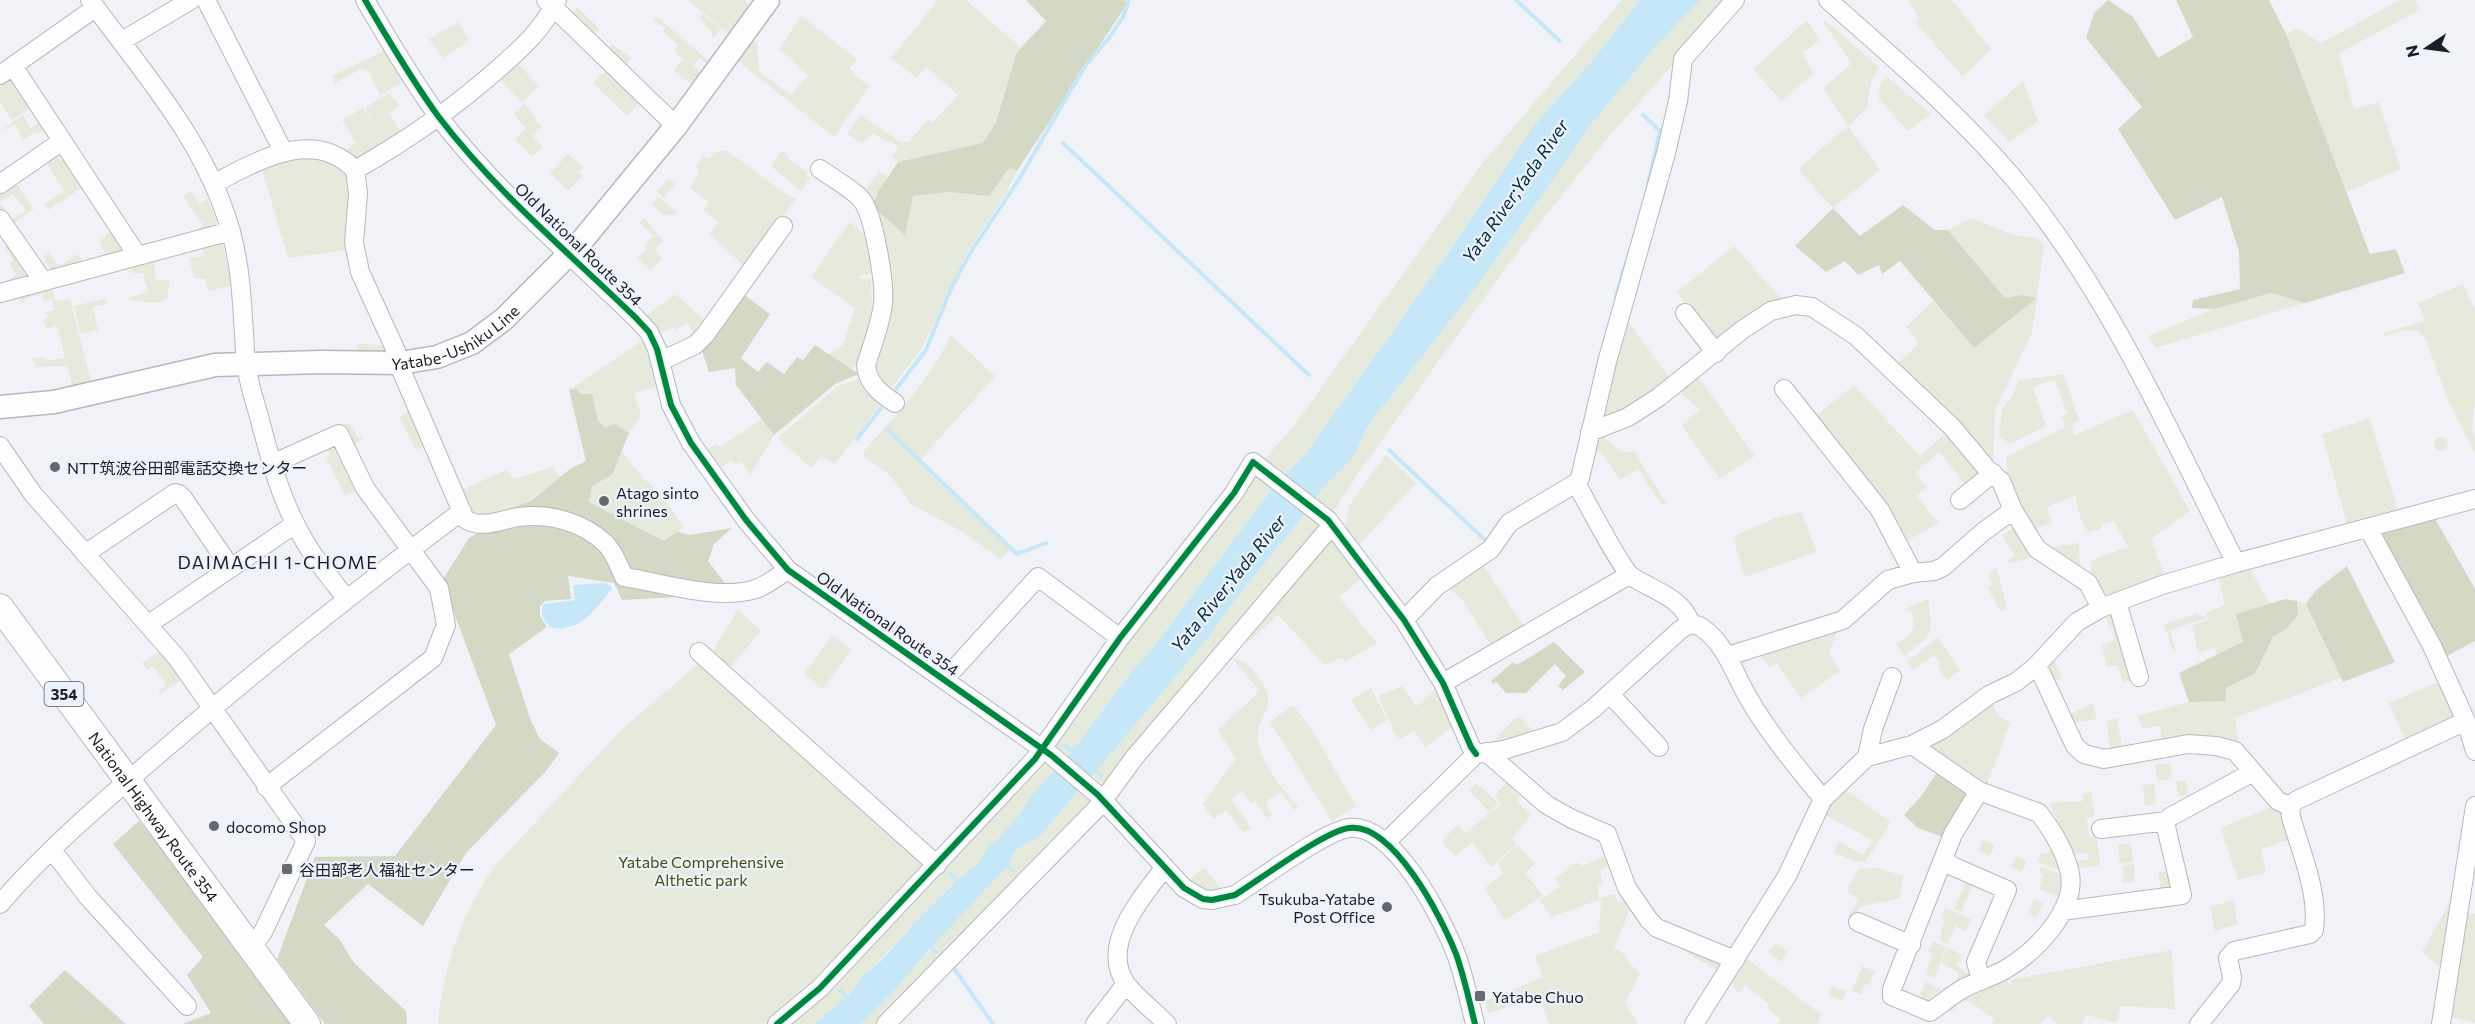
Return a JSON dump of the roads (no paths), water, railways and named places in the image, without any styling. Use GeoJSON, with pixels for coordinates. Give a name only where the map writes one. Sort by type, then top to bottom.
{"type":"FeatureCollection","features":[{"type":"Feature","properties":{"kind":"highway","name":"National Highway Route 354"},"geometry":{"type":"LineString","coordinates":[[0,607],[307,1024]]}},
{"type":"Feature","properties":{"kind":"main road","name":"Yatabe-Ushiku Line"},"geometry":{"type":"LineString","coordinates":[[0,407],[54,402],[215,365],[400,363],[447,354],[480,338],[524,301],[570,253],[676,126],[768,0]]}},
{"type":"Feature","properties":{"kind":"street"},"geometry":{"type":"LineString","coordinates":[[122,41],[190,0]]}},
{"type":"Feature","properties":{"kind":"street"},"geometry":{"type":"LineString","coordinates":[[206,0],[283,151]]}},
{"type":"Feature","properties":{"kind":"street","name":"Old National Route 354"},"geometry":{"type":"LineString","coordinates":[[365,0],[408,72],[439,117],[499,186],[643,325],[657,349],[671,405],[691,443],[746,520],[788,570],[1047,752],[1100,798],[1164,868],[1203,899],[1221,899],[1235,895],[1326,837],[1346,828],[1365,828],[1386,842],[1426,894],[1443,923],[1456,955],[1475,1024]]}},
{"type":"Feature","properties":{"kind":"street"},"geometry":{"type":"LineString","coordinates":[[1404,620],[1437,586],[1491,549],[1509,523],[1576,483],[1583,471],[1607,362],[1666,153],[1678,101],[1683,59],[1735,0]]}},
{"type":"Feature","properties":{"kind":"street"},"geometry":{"type":"LineString","coordinates":[[1828,0],[1959,118],[2020,187],[2049,225],[2081,270],[2115,326],[2236,563]]}},
{"type":"Feature","properties":{"kind":"street"},"geometry":{"type":"LineString","coordinates":[[355,170],[464,100],[530,41],[548,19],[552,3]]}},
{"type":"Feature","properties":{"kind":"street"},"geometry":{"type":"LineString","coordinates":[[552,3],[676,126]]}},
{"type":"Feature","properties":{"kind":"street"},"geometry":{"type":"LineString","coordinates":[[137,255],[62,141],[6,71],[92,4],[180,121],[196,147],[213,183],[231,231],[240,274],[246,364],[272,464],[295,524],[316,560],[346,598]]}},
{"type":"Feature","properties":{"kind":"street"},"geometry":{"type":"LineString","coordinates":[[0,184],[62,141]]}},
{"type":"Feature","properties":{"kind":"street"},"geometry":{"type":"LineString","coordinates":[[213,183],[283,151],[298,149],[323,152],[346,162],[355,170],[358,193],[354,232],[355,252],[360,272],[396,351],[462,511],[469,522],[479,525],[536,516],[563,519],[584,529],[607,545],[624,577],[720,594],[737,594],[759,588],[788,570]]}},
{"type":"Feature","properties":{"kind":"street"},"geometry":{"type":"LineString","coordinates":[[820,170],[861,199],[867,210],[880,262],[884,300],[866,373],[880,392],[895,403]]}},
{"type":"Feature","properties":{"kind":"street"},"geometry":{"type":"LineString","coordinates":[[0,219],[43,281]]}},
{"type":"Feature","properties":{"kind":"street"},"geometry":{"type":"LineString","coordinates":[[661,361],[695,345],[705,334],[783,226]]}},
{"type":"Feature","properties":{"kind":"street"},"geometry":{"type":"LineString","coordinates":[[0,294],[231,231]]}},
{"type":"Feature","properties":{"kind":"street"},"geometry":{"type":"LineString","coordinates":[[1590,432],[1628,417],[1659,397],[1742,330],[1777,308],[1796,305],[1812,307],[1856,336],[1952,427],[1987,469],[2001,481],[2013,510],[2037,549],[2088,583],[2109,605],[2139,677]]}},
{"type":"Feature","properties":{"kind":"street"},"geometry":{"type":"LineString","coordinates":[[1685,313],[1716,353]]}},
{"type":"Feature","properties":{"kind":"street"},"geometry":{"type":"LineString","coordinates":[[1784,389],[1880,510],[1913,573]]}},
{"type":"Feature","properties":{"kind":"street"},"geometry":{"type":"LineString","coordinates":[[266,787],[433,658],[446,625],[439,588],[365,488],[339,434],[272,464]]}},
{"type":"Feature","properties":{"kind":"street"},"geometry":{"type":"LineString","coordinates":[[0,446],[33,494],[177,658],[306,841],[262,932],[251,948]]}},
{"type":"Feature","properties":{"kind":"street"},"geometry":{"type":"LineString","coordinates":[[783,1023],[820,988],[1047,752],[1120,638],[1234,493],[1253,462],[1330,523],[1404,620],[1443,683],[1471,747],[1547,805],[1607,834],[1635,903],[1658,928],[1735,960]]}},
{"type":"Feature","properties":{"kind":"street"},"geometry":{"type":"LineString","coordinates":[[1960,500],[1993,473]]}},
{"type":"Feature","properties":{"kind":"street"},"geometry":{"type":"LineString","coordinates":[[1576,483],[1629,575],[1672,598],[1688,615],[1691,624]]}},
{"type":"Feature","properties":{"kind":"street"},"geometry":{"type":"LineString","coordinates":[[85,554],[175,494],[179,494],[231,568]]}},
{"type":"Feature","properties":{"kind":"street"},"geometry":{"type":"LineString","coordinates":[[1694,1024],[1786,876],[1823,799],[1867,758],[1912,745],[1943,729],[1989,695],[2016,682],[2035,667],[2070,628],[2109,605],[2162,585],[2236,563],[2475,499]]}},
{"type":"Feature","properties":{"kind":"street"},"geometry":{"type":"LineString","coordinates":[[1728,657],[1843,620],[1888,580],[1913,573],[1934,571],[1943,567],[1983,532],[2013,510]]}},
{"type":"Feature","properties":{"kind":"street"},"geometry":{"type":"LineString","coordinates":[[0,904],[52,850],[212,707],[346,598],[462,511]]}},
{"type":"Feature","properties":{"kind":"street"},"geometry":{"type":"LineString","coordinates":[[886,1024],[1100,798],[1330,523]]}},
{"type":"Feature","properties":{"kind":"street"},"geometry":{"type":"LineString","coordinates":[[148,624],[295,524]]}},
{"type":"Feature","properties":{"kind":"street"},"geometry":{"type":"LineString","coordinates":[[2368,528],[2432,646],[2466,721],[2475,751]]}},
{"type":"Feature","properties":{"kind":"street"},"geometry":{"type":"LineString","coordinates":[[1443,683],[1629,575]]}},
{"type":"Feature","properties":{"kind":"street"},"geometry":{"type":"LineString","coordinates":[[945,679],[1038,577],[1120,638]]}},
{"type":"Feature","properties":{"kind":"street"},"geometry":{"type":"LineString","coordinates":[[1386,842],[1481,753],[1504,750],[1562,732],[1610,694],[1680,630],[1691,624],[1700,626],[1709,634],[1728,657],[1749,699],[1785,751],[1823,799]]}},
{"type":"Feature","properties":{"kind":"street"},"geometry":{"type":"LineString","coordinates":[[699,652],[938,865]]}},
{"type":"Feature","properties":{"kind":"street"},"geometry":{"type":"LineString","coordinates":[[2035,667],[2042,675],[2075,746],[2084,754],[2104,759],[2188,744],[2216,746],[2235,751],[2278,801],[2290,806]]}},
{"type":"Feature","properties":{"kind":"street"},"geometry":{"type":"LineString","coordinates":[[1867,758],[1873,729],[1892,677]]}},
{"type":"Feature","properties":{"kind":"street"},"geometry":{"type":"LineString","coordinates":[[1610,694],[1659,747]]}},
{"type":"Feature","properties":{"kind":"street"},"geometry":{"type":"LineString","coordinates":[[2290,806],[2297,800],[2339,779],[2466,721]]}},
{"type":"Feature","properties":{"kind":"street"},"geometry":{"type":"LineString","coordinates":[[1912,745],[1979,791],[2039,813],[2062,853],[2070,873],[2070,888],[2062,911],[2055,924],[2033,950],[2006,969],[1964,988],[1930,1012],[1892,996],[1892,989],[1953,834],[1979,791]]}},
{"type":"Feature","properties":{"kind":"street"},"geometry":{"type":"LineString","coordinates":[[2062,911],[2182,895],[2166,827],[2167,821],[2170,817],[2253,772]]}},
{"type":"Feature","properties":{"kind":"street"},"geometry":{"type":"LineString","coordinates":[[2199,1024],[2230,984],[2232,977],[2228,958],[2234,951],[2310,934],[2314,930],[2316,917],[2314,898],[2291,817],[2290,806]]}},
{"type":"Feature","properties":{"kind":"street"},"geometry":{"type":"LineString","coordinates":[[2441,1024],[2475,806]]}},
{"type":"Feature","properties":{"kind":"street"},"geometry":{"type":"LineString","coordinates":[[2101,829],[2167,821]]}},
{"type":"Feature","properties":{"kind":"street"},"geometry":{"type":"LineString","coordinates":[[52,850],[87,897],[187,1006]]}},
{"type":"Feature","properties":{"kind":"street"},"geometry":{"type":"LineString","coordinates":[[1942,862],[2007,890],[1976,962],[1981,981]]}},
{"type":"Feature","properties":{"kind":"street"},"geometry":{"type":"LineString","coordinates":[[1164,868],[1126,925],[1117,950],[1126,984],[1167,1024]]}},
{"type":"Feature","properties":{"kind":"street"},"geometry":{"type":"LineString","coordinates":[[1858,922],[1911,945]]}},
{"type":"Feature","properties":{"kind":"street"},"geometry":{"type":"LineString","coordinates":[[1095,1024],[1126,984]]}},
{"type":"Feature","properties":{"kind":"water","name":"Yata River;Yada River"},"geometry":{"type":"Polygon","coordinates":[[[1640,0],[1700,0],[1655,47],[1589,127],[1471,294],[1369,424],[1354,456],[1323,488],[1208,638],[1097,770],[1104,776],[1103,778],[1094,773],[1040,836],[1017,849],[1009,864],[1016,871],[1014,873],[1006,867],[933,946],[939,954],[930,949],[896,989],[860,1024],[814,1024],[845,998],[837,990],[840,988],[848,996],[865,974],[880,962],[955,882],[948,873],[950,871],[958,879],[979,863],[989,845],[999,838],[1020,814],[1031,796],[1070,753],[1063,746],[1065,743],[1074,749],[1133,670],[1151,651],[1274,486],[1306,453],[1425,286],[1536,123],[1593,60],[1640,0]]]}},
{"type":"Feature","properties":{"kind":"water"},"geometry":{"type":"Polygon","coordinates":[[[606,583],[612,587],[611,590],[593,612],[579,623],[571,627],[552,628],[545,620],[542,614],[544,604],[575,600],[573,585],[606,583]]]}},
{"type":"Feature","properties":{"kind":"waterway"},"geometry":{"type":"LineString","coordinates":[[896,389],[926,350],[950,291],[970,253],[1018,181],[1085,66],[1109,38],[1123,17],[1129,0]]}},
{"type":"Feature","properties":{"kind":"waterway"},"geometry":{"type":"LineString","coordinates":[[1516,0],[1560,41]]}},
{"type":"Feature","properties":{"kind":"waterway"},"geometry":{"type":"LineString","coordinates":[[1643,115],[1660,131],[1648,183]]}},
{"type":"Feature","properties":{"kind":"waterway"},"geometry":{"type":"LineString","coordinates":[[1063,143],[1309,375]]}},
{"type":"Feature","properties":{"kind":"waterway"},"geometry":{"type":"LineString","coordinates":[[1616,296],[1626,262]]}},
{"type":"Feature","properties":{"kind":"waterway"},"geometry":{"type":"LineString","coordinates":[[857,439],[881,408]]}},
{"type":"Feature","properties":{"kind":"waterway"},"geometry":{"type":"LineString","coordinates":[[889,431],[1017,554],[1046,543]]}},
{"type":"Feature","properties":{"kind":"waterway"},"geometry":{"type":"LineString","coordinates":[[1389,450],[1484,539]]}},
{"type":"Feature","properties":{"kind":"waterway"},"geometry":{"type":"LineString","coordinates":[[953,967],[993,1024]]}},
{"type":"Feature","properties":{"kind":"place","name":"NTT筑波谷田部電話交換センター"},"geometry":{"type":"Point","coordinates":[55,467]}},
{"type":"Feature","properties":{"kind":"place","name":"Atago sinto shrines"},"geometry":{"type":"Point","coordinates":[604,501]}},
{"type":"Feature","properties":{"kind":"place","name":"docomo Shop"},"geometry":{"type":"Point","coordinates":[214,826]}},
{"type":"Feature","properties":{"kind":"place","name":"谷田部老人福祉センター"},"geometry":{"type":"Point","coordinates":[287,869]}},
{"type":"Feature","properties":{"kind":"place","name":"Tsukuba-Yatabe Post Office"},"geometry":{"type":"Point","coordinates":[1387,907]}},
{"type":"Feature","properties":{"kind":"place","name":"Yatabe Chuo"},"geometry":{"type":"Point","coordinates":[1480,996]}},
{"type":"Feature","properties":{"kind":"district","name":"DAIMACHI 1-CHOME"},"geometry":{"type":"Point","coordinates":[278,562]}},
{"type":"Feature","properties":{"kind":"park label","name":"Yatabe Comprehensive Althetic park"},"geometry":{"type":"Point","coordinates":[701,870]}}]}
